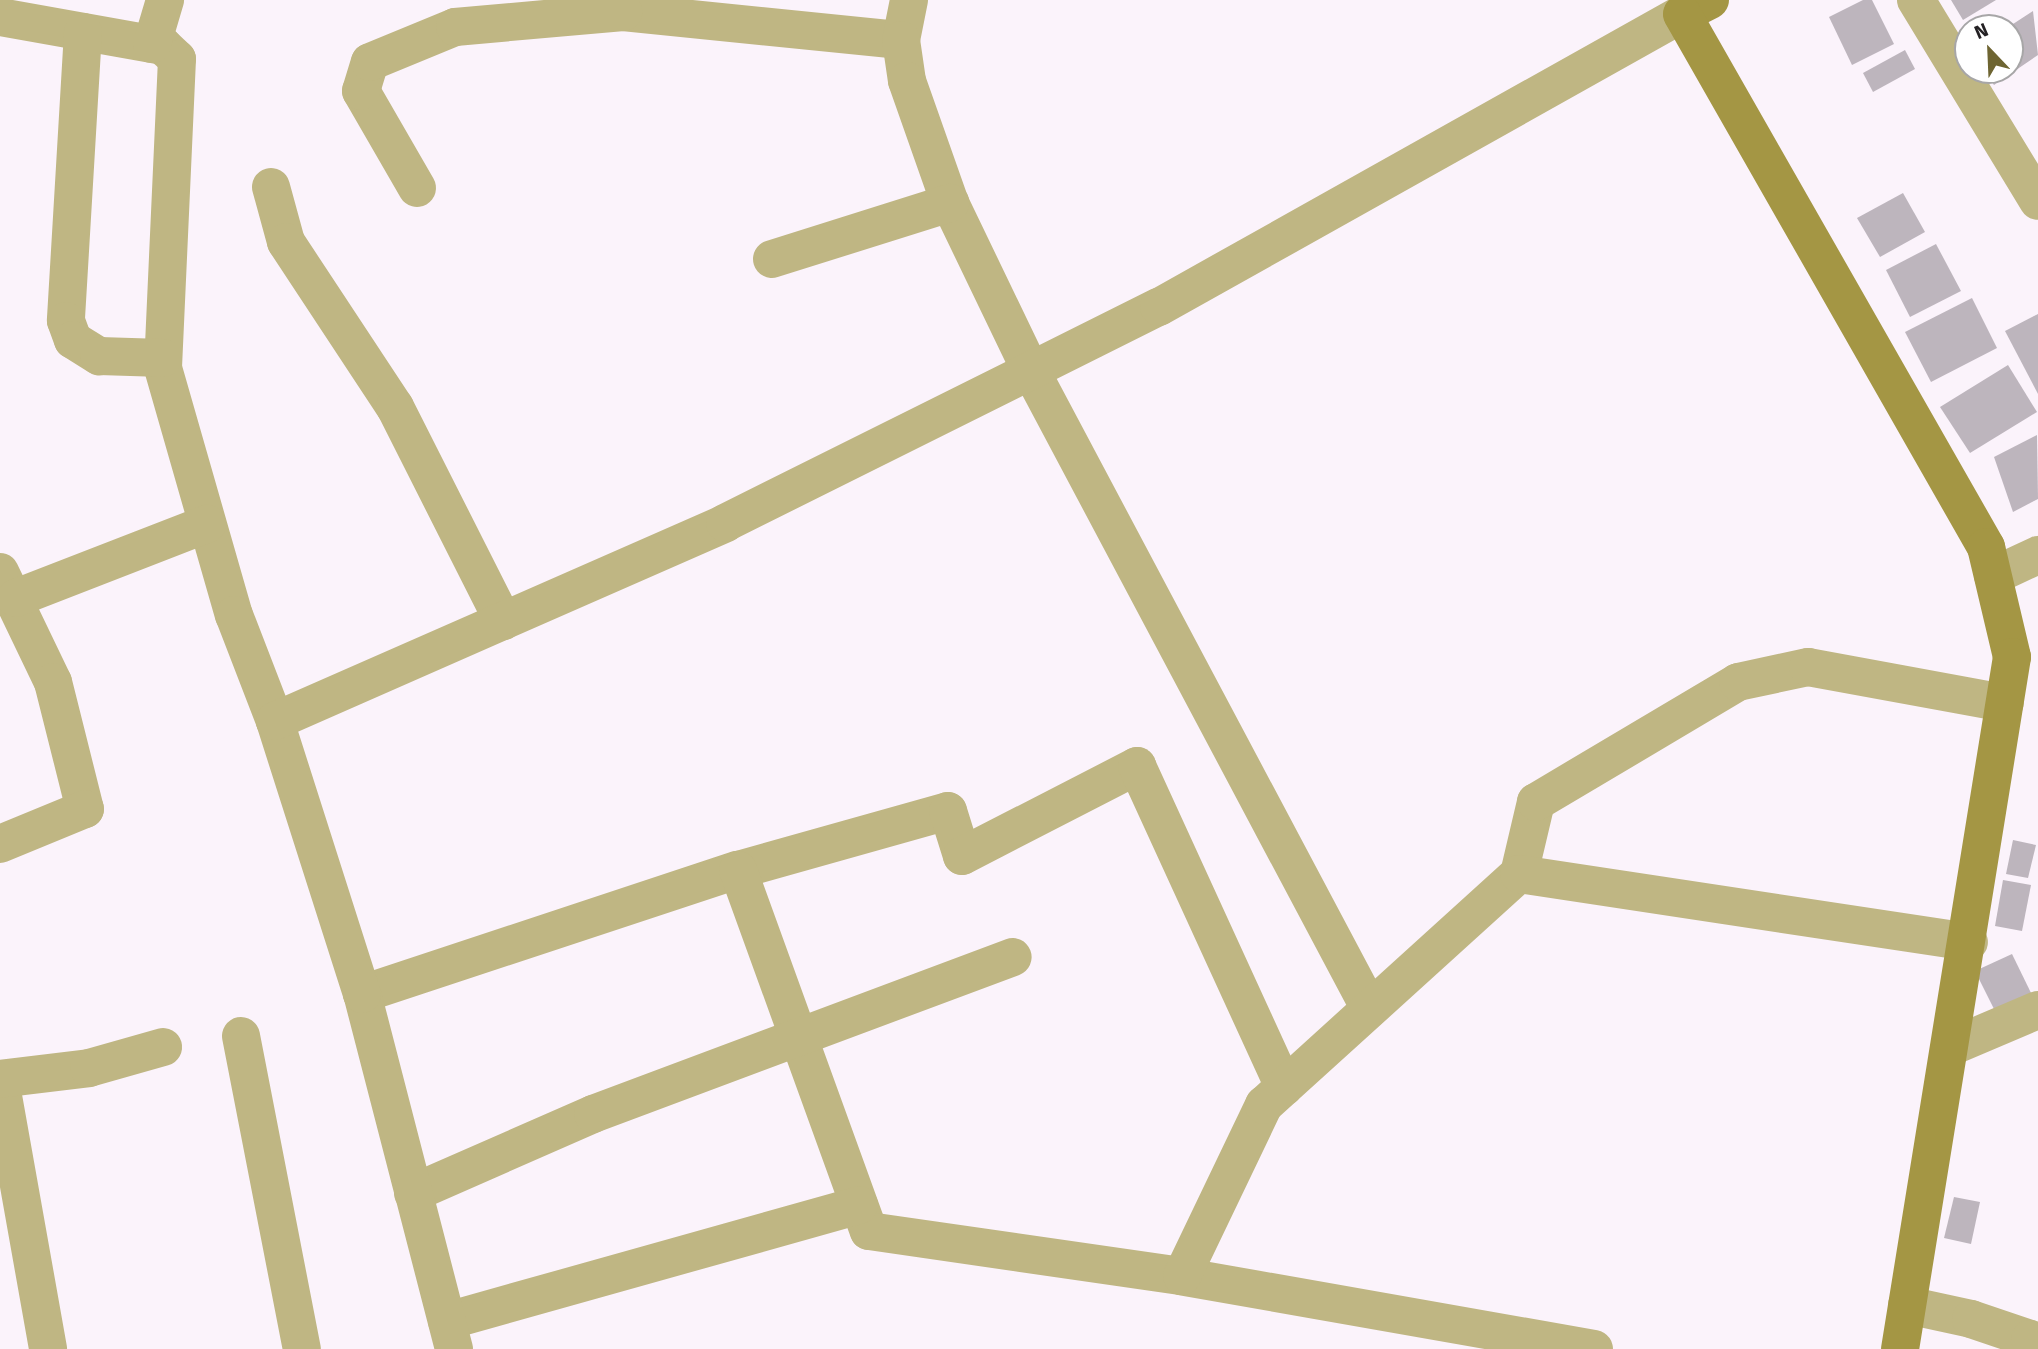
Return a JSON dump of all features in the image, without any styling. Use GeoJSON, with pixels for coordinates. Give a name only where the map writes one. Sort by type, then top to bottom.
{"type":"FeatureCollection","features":[{"type":"Feature","properties":{"kind":"street"},"geometry":{"type":"LineString","coordinates":[[152,44],[165,0]]}},
{"type":"Feature","properties":{"kind":"street"},"geometry":{"type":"LineString","coordinates":[[909,0],[901,40],[916,116],[950,203],[1031,371],[1370,1009]]}},
{"type":"Feature","properties":{"kind":"street"},"geometry":{"type":"LineString","coordinates":[[1916,0],[2038,201]]}},
{"type":"Feature","properties":{"kind":"street"},"geometry":{"type":"LineString","coordinates":[[417,188],[361,91],[370,62],[455,27],[624,6],[901,40]]}},
{"type":"Feature","properties":{"kind":"street"},"geometry":{"type":"LineString","coordinates":[[275,721],[725,523],[1031,371],[1158,307],[1696,7],[1979,536],[1993,576],[2012,657],[1953,1046],[1900,1349]]}},
{"type":"Feature","properties":{"kind":"street"},"geometry":{"type":"LineString","coordinates":[[0,17],[152,44],[171,50],[179,65],[163,358],[207,524],[275,721],[362,994],[450,1335],[859,1205]]}},
{"type":"Feature","properties":{"kind":"street"},"geometry":{"type":"LineString","coordinates":[[83,32],[66,321],[73,340],[99,356],[163,358]]}},
{"type":"Feature","properties":{"kind":"street"},"geometry":{"type":"LineString","coordinates":[[271,187],[286,242],[395,407],[503,621]]}},
{"type":"Feature","properties":{"kind":"street"},"geometry":{"type":"LineString","coordinates":[[772,259],[950,203]]}},
{"type":"Feature","properties":{"kind":"street"},"geometry":{"type":"LineString","coordinates":[[0,844],[85,809],[57,694],[8,585],[207,524]]}},
{"type":"Feature","properties":{"kind":"street"},"geometry":{"type":"LineString","coordinates":[[1993,576],[2038,555]]}},
{"type":"Feature","properties":{"kind":"street"},"geometry":{"type":"LineString","coordinates":[[1182,1276],[1264,1105],[1519,874],[1536,802],[1738,682],[1808,667],[2005,704]]}},
{"type":"Feature","properties":{"kind":"street"},"geometry":{"type":"LineString","coordinates":[[362,994],[737,870],[948,811],[962,856],[1137,766],[1284,1087]]}},
{"type":"Feature","properties":{"kind":"street"},"geometry":{"type":"LineString","coordinates":[[737,870],[869,1231],[1182,1276],[1479,1339],[1594,1349]]}},
{"type":"Feature","properties":{"kind":"street"},"geometry":{"type":"LineString","coordinates":[[1519,874],[1969,942]]}},
{"type":"Feature","properties":{"kind":"street"},"geometry":{"type":"LineString","coordinates":[[413,1193],[593,1114],[1013,957]]}},
{"type":"Feature","properties":{"kind":"street"},"geometry":{"type":"LineString","coordinates":[[1953,1046],[2038,1010]]}},
{"type":"Feature","properties":{"kind":"street"},"geometry":{"type":"LineString","coordinates":[[241,1035],[302,1349]]}},
{"type":"Feature","properties":{"kind":"street"},"geometry":{"type":"LineString","coordinates":[[47,1349],[0,1079],[89,1068],[163,1047]]}},
{"type":"Feature","properties":{"kind":"street"},"geometry":{"type":"LineString","coordinates":[[1907,1306],[1971,1319],[2030,1339],[2038,1348]]}},
{"type":"Feature","properties":{"kind":"building"},"geometry":{"type":"Polygon","coordinates":[[[1863,0],[1872,0],[1894,44],[1852,65],[1829,17],[1863,0]]]}},
{"type":"Feature","properties":{"kind":"building"},"geometry":{"type":"Polygon","coordinates":[[[1951,0],[1996,0],[1973,14],[1959,14],[1951,0]]]}},
{"type":"Feature","properties":{"kind":"building"},"geometry":{"type":"Polygon","coordinates":[[[2033,11],[2038,55],[2024,65],[2024,17],[2033,11]]]}},
{"type":"Feature","properties":{"kind":"building"},"geometry":{"type":"Polygon","coordinates":[[[1905,50],[1915,69],[1873,92],[1863,73],[1905,50]]]}},
{"type":"Feature","properties":{"kind":"building"},"geometry":{"type":"Polygon","coordinates":[[[1903,193],[1925,232],[1880,257],[1857,218],[1903,193]]]}},
{"type":"Feature","properties":{"kind":"building"},"geometry":{"type":"Polygon","coordinates":[[[1936,244],[1961,291],[1910,317],[1886,270],[1936,244]]]}},
{"type":"Feature","properties":{"kind":"building"},"geometry":{"type":"Polygon","coordinates":[[[1972,298],[1997,348],[1931,382],[1905,332],[1972,298]]]}},
{"type":"Feature","properties":{"kind":"building"},"geometry":{"type":"Polygon","coordinates":[[[2038,314],[2038,394],[2005,331],[2038,314]]]}},
{"type":"Feature","properties":{"kind":"building"},"geometry":{"type":"Polygon","coordinates":[[[2008,365],[2037,412],[1970,453],[1940,407],[2008,365]]]}},
{"type":"Feature","properties":{"kind":"building"},"geometry":{"type":"Polygon","coordinates":[[[2037,435],[2038,499],[2013,512],[1994,457],[2037,435]]]}},
{"type":"Feature","properties":{"kind":"building"},"geometry":{"type":"Polygon","coordinates":[[[2013,840],[2036,845],[2028,878],[2006,874],[2013,840]]]}},
{"type":"Feature","properties":{"kind":"building"},"geometry":{"type":"Polygon","coordinates":[[[2003,880],[2031,885],[2022,931],[1995,926],[2003,880]]]}},
{"type":"Feature","properties":{"kind":"building"},"geometry":{"type":"Polygon","coordinates":[[[2012,954],[2033,997],[1997,1015],[1975,971],[2012,954]]]}},
{"type":"Feature","properties":{"kind":"building"},"geometry":{"type":"Polygon","coordinates":[[[1954,1197],[1980,1202],[1971,1244],[1944,1238],[1954,1197]]]}}]}
